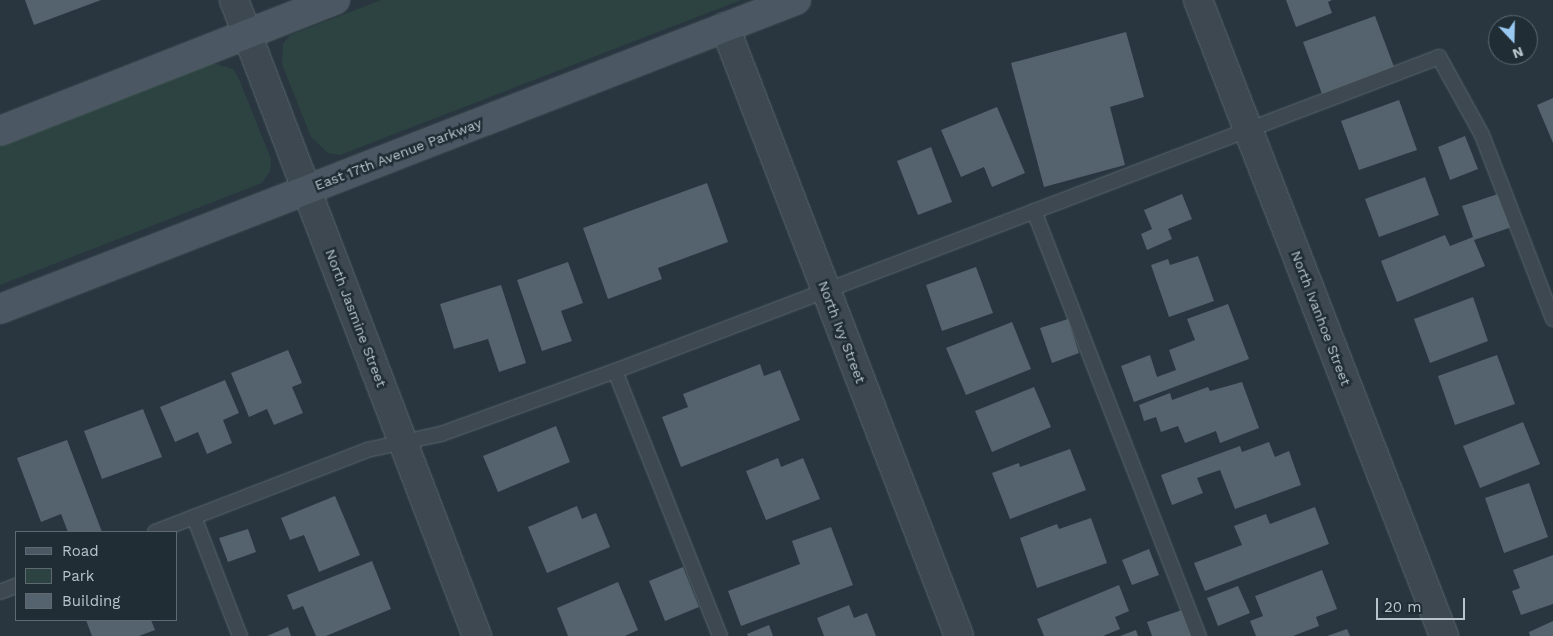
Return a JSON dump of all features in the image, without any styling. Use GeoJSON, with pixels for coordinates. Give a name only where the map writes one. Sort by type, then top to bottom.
{"type":"FeatureCollection","features":[{"type":"Feature","properties":{"kind":"main road"},"geometry":{"type":"LineString","coordinates":[[0,131],[335,0]]}},
{"type":"Feature","properties":{"kind":"main road","name":"East 17th Avenue Parkway"},"geometry":{"type":"LineString","coordinates":[[0,309],[796,0]]}},
{"type":"Feature","properties":{"kind":"street","name":"North Jasmine Street"},"geometry":{"type":"LineString","coordinates":[[234,0],[477,636]]}},
{"type":"Feature","properties":{"kind":"street","name":"North Ivanhoe Street"},"geometry":{"type":"LineString","coordinates":[[1198,0],[1444,636]]}},
{"type":"Feature","properties":{"kind":"street","name":"North Ivy Street"},"geometry":{"type":"LineString","coordinates":[[725,27],[959,636]]}},
{"type":"Feature","properties":{"kind":"lane"},"geometry":{"type":"LineString","coordinates":[[158,531],[367,450],[441,434],[615,370],[1439,57],[1482,135],[1553,319]]}},
{"type":"Feature","properties":{"kind":"lane"},"geometry":{"type":"LineString","coordinates":[[1034,212],[1200,636]]}},
{"type":"Feature","properties":{"kind":"lane"},"geometry":{"type":"LineString","coordinates":[[615,370],[720,636]]}},
{"type":"Feature","properties":{"kind":"lane"},"geometry":{"type":"LineString","coordinates":[[194,517],[240,636]]}},
{"type":"Feature","properties":{"kind":"lane"},"geometry":{"type":"LineString","coordinates":[[0,592],[15,586]]}},
{"type":"Feature","properties":{"kind":"green space"},"geometry":{"type":"Polygon","coordinates":[[[381,0],[741,0],[340,155],[328,153],[311,137],[282,64],[283,44],[290,35],[381,0]]]}},
{"type":"Feature","properties":{"kind":"green space"},"geometry":{"type":"Polygon","coordinates":[[[213,63],[233,69],[239,79],[271,159],[270,171],[262,183],[0,285],[0,147],[213,63]]]}},
{"type":"Feature","properties":{"kind":"building"},"geometry":{"type":"Polygon","coordinates":[[[25,0],[101,0],[34,25],[25,0]]]}},
{"type":"Feature","properties":{"kind":"building"},"geometry":{"type":"Polygon","coordinates":[[[1286,0],[1332,0],[1328,2],[1332,13],[1296,27],[1286,0]]]}},
{"type":"Feature","properties":{"kind":"building"},"geometry":{"type":"Polygon","coordinates":[[[1375,16],[1394,67],[1322,94],[1303,42],[1375,16]]]}},
{"type":"Feature","properties":{"kind":"building"},"geometry":{"type":"Polygon","coordinates":[[[1126,32],[1144,97],[1110,107],[1125,165],[1044,187],[1011,63],[1126,32]]]}},
{"type":"Feature","properties":{"kind":"building"},"geometry":{"type":"Polygon","coordinates":[[[1553,98],[1553,143],[1537,105],[1553,98]]]}},
{"type":"Feature","properties":{"kind":"building"},"geometry":{"type":"Polygon","coordinates":[[[1399,100],[1417,150],[1359,170],[1341,121],[1399,100]]]}},
{"type":"Feature","properties":{"kind":"building"},"geometry":{"type":"Polygon","coordinates":[[[997,107],[1025,173],[992,187],[984,167],[961,177],[941,130],[997,107]]]}},
{"type":"Feature","properties":{"kind":"building"},"geometry":{"type":"Polygon","coordinates":[[[1465,136],[1478,169],[1450,180],[1438,147],[1465,136]]]}},
{"type":"Feature","properties":{"kind":"building"},"geometry":{"type":"Polygon","coordinates":[[[931,147],[952,202],[918,215],[897,161],[931,147]]]}},
{"type":"Feature","properties":{"kind":"building"},"geometry":{"type":"Polygon","coordinates":[[[1425,177],[1439,215],[1379,237],[1365,199],[1425,177]]]}},
{"type":"Feature","properties":{"kind":"building"},"geometry":{"type":"Polygon","coordinates":[[[707,183],[728,242],[658,268],[662,279],[608,299],[583,228],[707,183]]]}},
{"type":"Feature","properties":{"kind":"building"},"geometry":{"type":"Polygon","coordinates":[[[1501,193],[1512,227],[1474,240],[1485,266],[1397,302],[1381,261],[1445,235],[1450,246],[1473,237],[1462,206],[1501,193]]]}},
{"type":"Feature","properties":{"kind":"building"},"geometry":{"type":"Polygon","coordinates":[[[1182,194],[1192,219],[1168,229],[1172,239],[1147,250],[1141,234],[1152,229],[1144,210],[1182,194]]]}},
{"type":"Feature","properties":{"kind":"building"},"geometry":{"type":"Polygon","coordinates":[[[1198,256],[1214,301],[1169,317],[1151,265],[1168,259],[1170,265],[1198,256]]]}},
{"type":"Feature","properties":{"kind":"building"},"geometry":{"type":"Polygon","coordinates":[[[568,262],[583,303],[561,311],[572,341],[542,351],[517,280],[568,262]]]}},
{"type":"Feature","properties":{"kind":"building"},"geometry":{"type":"Polygon","coordinates":[[[976,267],[993,313],[942,331],[926,285],[976,267]]]}},
{"type":"Feature","properties":{"kind":"building"},"geometry":{"type":"Polygon","coordinates":[[[501,285],[526,363],[499,372],[488,339],[454,349],[440,304],[501,285]]]}},
{"type":"Feature","properties":{"kind":"building"},"geometry":{"type":"Polygon","coordinates":[[[1473,297],[1488,341],[1430,363],[1414,319],[1473,297]]]}},
{"type":"Feature","properties":{"kind":"building"},"geometry":{"type":"Polygon","coordinates":[[[1228,304],[1249,359],[1134,402],[1121,366],[1150,355],[1157,377],[1176,370],[1169,350],[1195,340],[1187,319],[1228,304]]]}},
{"type":"Feature","properties":{"kind":"building"},"geometry":{"type":"Polygon","coordinates":[[[1068,319],[1079,353],[1052,363],[1040,328],[1068,319]]]}},
{"type":"Feature","properties":{"kind":"building"},"geometry":{"type":"Polygon","coordinates":[[[1012,322],[1031,369],[966,395],[946,348],[1012,322]]]}},
{"type":"Feature","properties":{"kind":"building"},"geometry":{"type":"Polygon","coordinates":[[[288,350],[302,383],[292,387],[303,413],[274,425],[267,409],[249,417],[231,373],[288,350]]]}},
{"type":"Feature","properties":{"kind":"building"},"geometry":{"type":"Polygon","coordinates":[[[1497,355],[1515,404],[1455,425],[1438,376],[1497,355]]]}},
{"type":"Feature","properties":{"kind":"building"},"geometry":{"type":"Polygon","coordinates":[[[760,364],[764,376],[780,370],[800,420],[681,467],[662,417],[688,407],[683,394],[760,364]]]}},
{"type":"Feature","properties":{"kind":"building"},"geometry":{"type":"Polygon","coordinates":[[[225,380],[239,413],[223,420],[232,443],[207,454],[198,432],[175,442],[160,407],[225,380]]]}},
{"type":"Feature","properties":{"kind":"building"},"geometry":{"type":"Polygon","coordinates":[[[1242,382],[1259,428],[1220,443],[1216,431],[1185,443],[1178,426],[1161,432],[1156,417],[1144,421],[1139,405],[1170,393],[1172,400],[1208,387],[1210,391],[1242,382]]]}},
{"type":"Feature","properties":{"kind":"building"},"geometry":{"type":"Polygon","coordinates":[[[1034,387],[1051,427],[992,452],[975,411],[1034,387]]]}},
{"type":"Feature","properties":{"kind":"building"},"geometry":{"type":"Polygon","coordinates":[[[143,409],[162,457],[102,479],[84,431],[143,409]]]}},
{"type":"Feature","properties":{"kind":"building"},"geometry":{"type":"Polygon","coordinates":[[[1523,422],[1540,464],[1480,488],[1463,446],[1523,422]]]}},
{"type":"Feature","properties":{"kind":"building"},"geometry":{"type":"Polygon","coordinates":[[[556,426],[570,462],[498,492],[483,456],[556,426]]]}},
{"type":"Feature","properties":{"kind":"building"},"geometry":{"type":"Polygon","coordinates":[[[67,440],[102,531],[68,531],[61,514],[41,522],[17,458],[67,440]]]}},
{"type":"Feature","properties":{"kind":"building"},"geometry":{"type":"Polygon","coordinates":[[[1269,442],[1275,457],[1289,451],[1301,485],[1235,509],[1220,470],[1197,478],[1203,493],[1172,505],[1161,475],[1240,446],[1242,452],[1269,442]]]}},
{"type":"Feature","properties":{"kind":"building"},"geometry":{"type":"Polygon","coordinates":[[[1070,449],[1086,490],[1010,519],[992,473],[1019,463],[1020,467],[1070,449]]]}},
{"type":"Feature","properties":{"kind":"building"},"geometry":{"type":"Polygon","coordinates":[[[778,458],[781,467],[803,458],[820,499],[766,520],[746,471],[778,458]]]}},
{"type":"Feature","properties":{"kind":"building"},"geometry":{"type":"Polygon","coordinates":[[[1529,483],[1548,537],[1504,553],[1485,498],[1529,483]]]}},
{"type":"Feature","properties":{"kind":"building"},"geometry":{"type":"Polygon","coordinates":[[[335,496],[360,555],[319,572],[304,535],[290,540],[281,518],[335,496]]]}},
{"type":"Feature","properties":{"kind":"building"},"geometry":{"type":"Polygon","coordinates":[[[577,506],[582,519],[596,513],[610,547],[547,573],[528,527],[577,506]]]}},
{"type":"Feature","properties":{"kind":"building"},"geometry":{"type":"Polygon","coordinates":[[[1315,507],[1329,544],[1205,591],[1194,563],[1242,545],[1234,526],[1266,514],[1270,524],[1315,507]]]}},
{"type":"Feature","properties":{"kind":"building"},"geometry":{"type":"Polygon","coordinates":[[[1091,518],[1107,563],[1037,588],[1020,538],[1057,524],[1059,529],[1091,518]]]}},
{"type":"Feature","properties":{"kind":"building"},"geometry":{"type":"Polygon","coordinates":[[[831,527],[853,585],[741,626],[728,591],[800,564],[792,541],[831,527]]]}},
{"type":"Feature","properties":{"kind":"building"},"geometry":{"type":"Polygon","coordinates":[[[248,529],[256,552],[228,562],[219,538],[248,529]]]}},
{"type":"Feature","properties":{"kind":"building"},"geometry":{"type":"Polygon","coordinates":[[[1149,549],[1159,575],[1132,585],[1122,560],[1149,549]]]}},
{"type":"Feature","properties":{"kind":"building"},"geometry":{"type":"Polygon","coordinates":[[[1553,555],[1553,604],[1521,615],[1512,591],[1520,588],[1513,570],[1553,555]]]}},
{"type":"Feature","properties":{"kind":"building"},"geometry":{"type":"Polygon","coordinates":[[[372,561],[391,609],[326,636],[316,636],[303,606],[293,610],[287,595],[372,561]]]}},
{"type":"Feature","properties":{"kind":"building"},"geometry":{"type":"Polygon","coordinates":[[[683,567],[699,607],[665,621],[649,581],[683,567]]]}},
{"type":"Feature","properties":{"kind":"building"},"geometry":{"type":"Polygon","coordinates":[[[1322,570],[1337,609],[1316,617],[1319,626],[1293,636],[1256,636],[1250,621],[1263,616],[1255,596],[1322,570]]]}},
{"type":"Feature","properties":{"kind":"building"},"geometry":{"type":"Polygon","coordinates":[[[618,582],[638,630],[625,636],[568,636],[557,608],[618,582]]]}},
{"type":"Feature","properties":{"kind":"building"},"geometry":{"type":"Polygon","coordinates":[[[1119,585],[1129,611],[1115,617],[1120,629],[1103,636],[1044,636],[1037,619],[1119,585]]]}},
{"type":"Feature","properties":{"kind":"building"},"geometry":{"type":"Polygon","coordinates":[[[1238,586],[1250,613],[1218,626],[1207,598],[1238,586]]]}},
{"type":"Feature","properties":{"kind":"building"},"geometry":{"type":"Polygon","coordinates":[[[849,605],[854,618],[867,613],[876,636],[824,636],[817,618],[849,605]]]}},
{"type":"Feature","properties":{"kind":"building"},"geometry":{"type":"Polygon","coordinates":[[[1182,610],[1191,636],[1152,636],[1147,622],[1182,610]]]}},
{"type":"Feature","properties":{"kind":"building"},"geometry":{"type":"Polygon","coordinates":[[[86,621],[151,621],[155,630],[139,636],[92,636],[86,621]]]}},
{"type":"Feature","properties":{"kind":"building"},"geometry":{"type":"Polygon","coordinates":[[[1553,621],[1553,636],[1530,636],[1529,632],[1553,621]]]}},
{"type":"Feature","properties":{"kind":"building"},"geometry":{"type":"Polygon","coordinates":[[[769,625],[773,636],[748,636],[747,634],[769,625]]]}},
{"type":"Feature","properties":{"kind":"building"},"geometry":{"type":"Polygon","coordinates":[[[288,627],[291,636],[267,636],[288,627]]]}},
{"type":"Feature","properties":{"kind":"building"},"geometry":{"type":"Polygon","coordinates":[[[1347,629],[1350,636],[1327,636],[1347,629]]]}},
{"type":"Feature","properties":{"kind":"building"},"geometry":{"type":"Polygon","coordinates":[[[1136,630],[1138,636],[1120,636],[1136,630]]]}}]}
